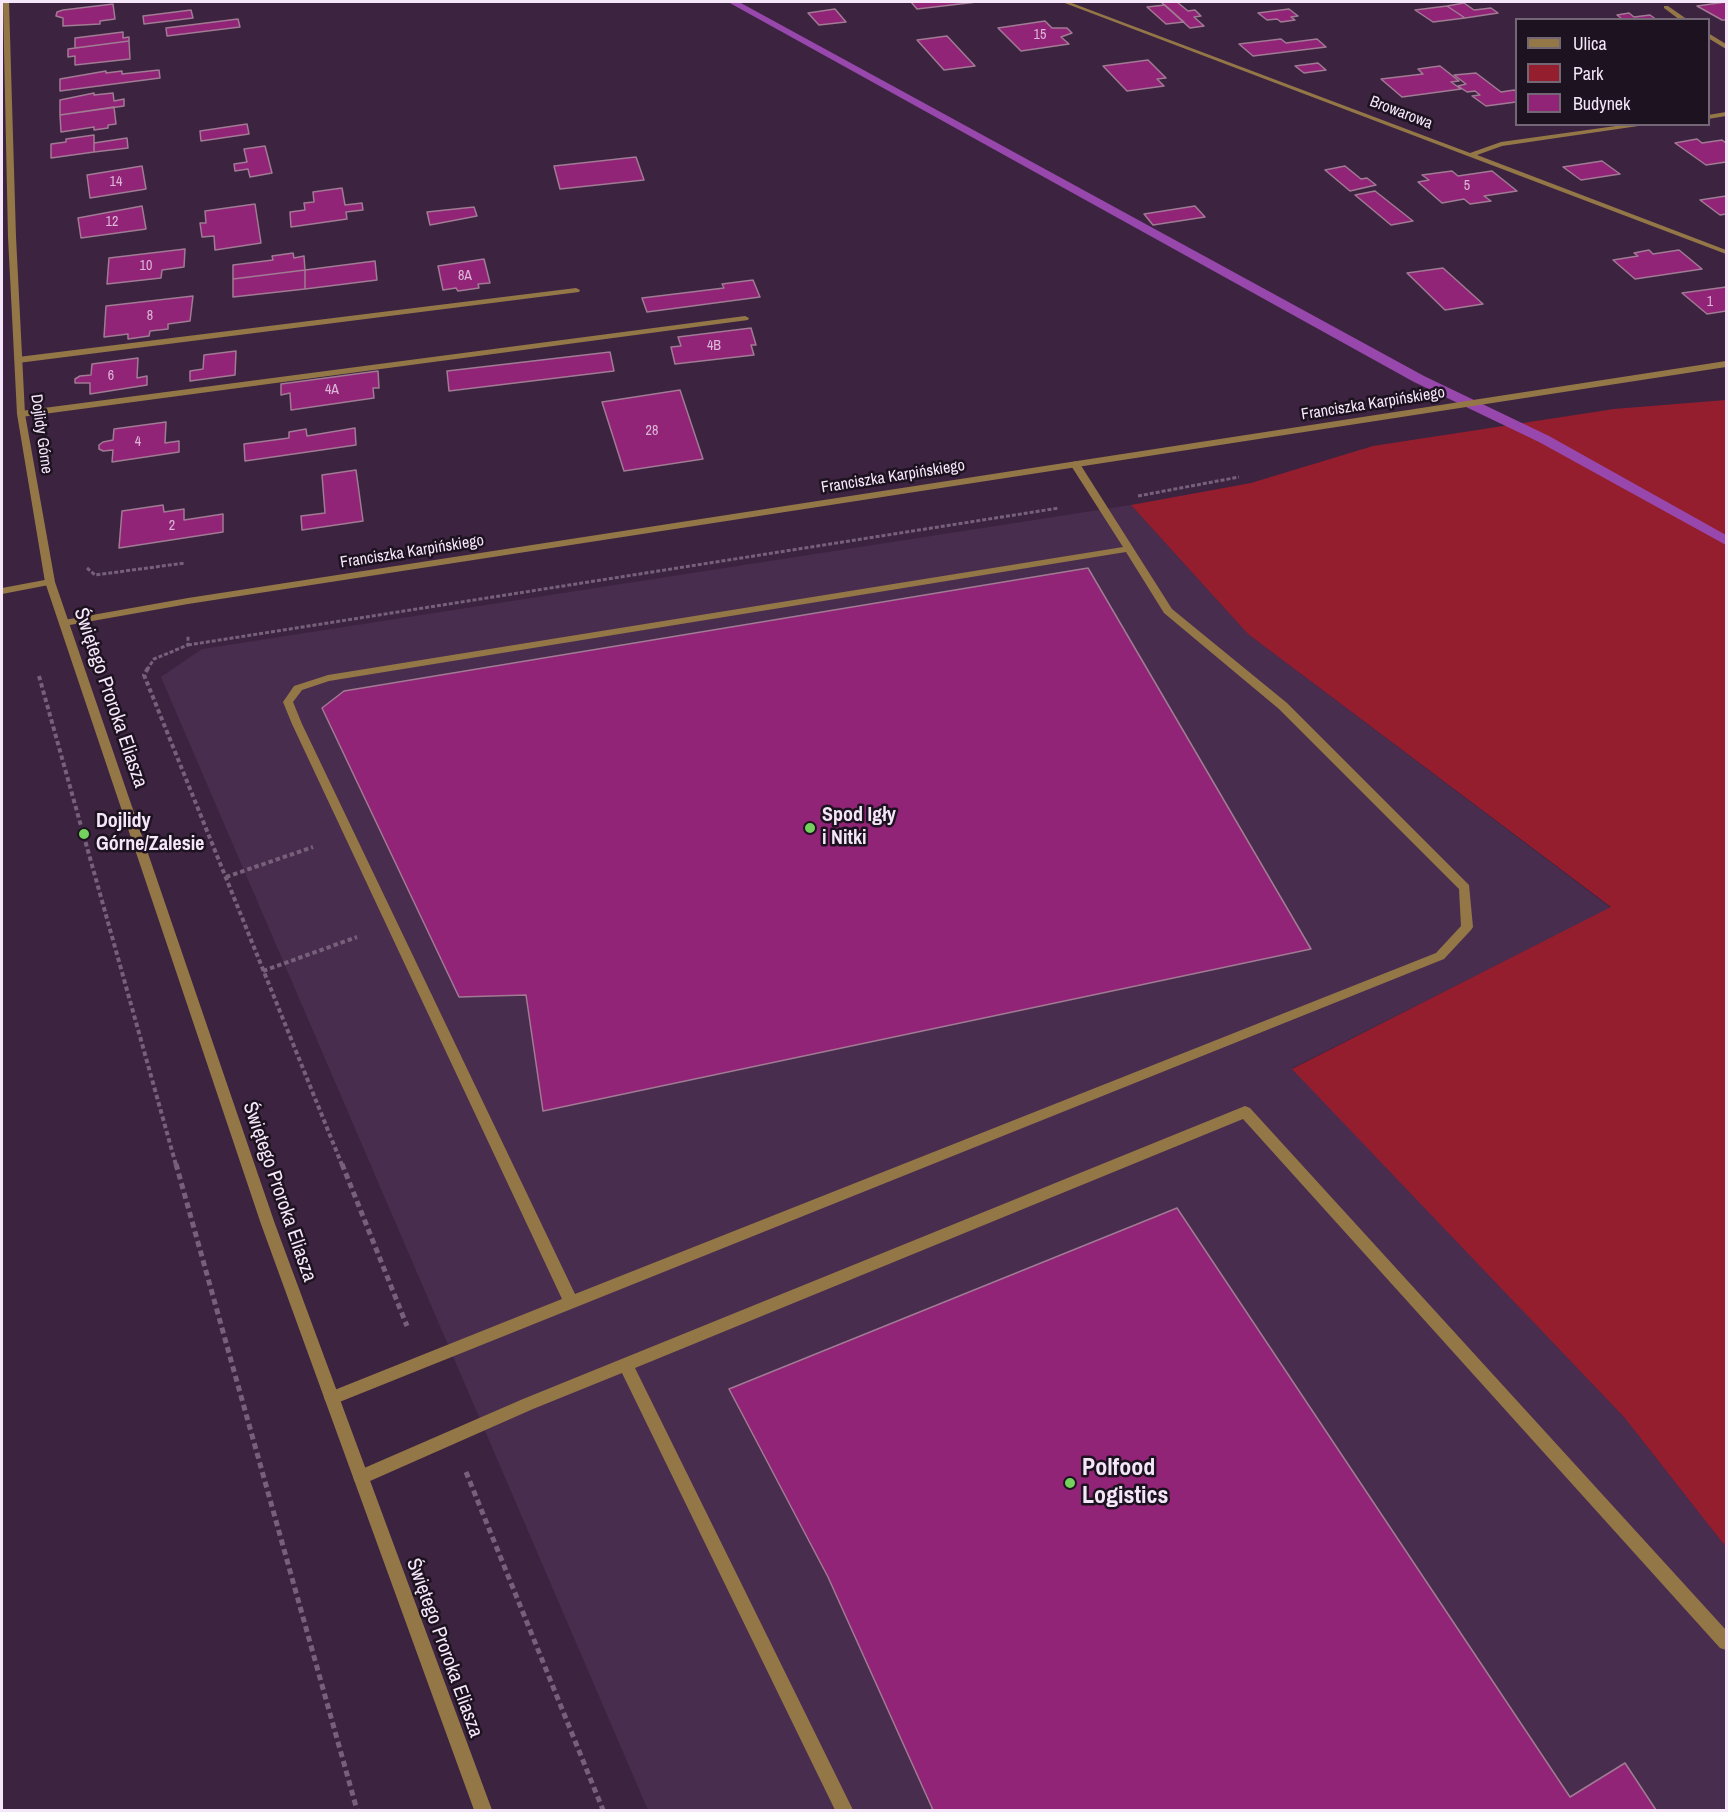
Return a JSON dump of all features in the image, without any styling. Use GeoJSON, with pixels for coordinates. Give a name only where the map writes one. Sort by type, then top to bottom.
{"type":"FeatureCollection","features":[{"type":"Feature","properties":{"kind":"street","name":"Dojlidy Górne"},"geometry":{"type":"LineString","coordinates":[[6,2],[4,27],[21,414],[50,582]]}},
{"type":"Feature","properties":{"kind":"street","name":"Browarowa"},"geometry":{"type":"LineString","coordinates":[[1065,2],[1726,252]]}},
{"type":"Feature","properties":{"kind":"street"},"geometry":{"type":"LineString","coordinates":[[1666,7],[1682,18]]}},
{"type":"Feature","properties":{"kind":"street"},"geometry":{"type":"LineString","coordinates":[[1710,36],[1726,47]]}},
{"type":"Feature","properties":{"kind":"street"},"geometry":{"type":"LineString","coordinates":[[1710,117],[1726,114]]}},
{"type":"Feature","properties":{"kind":"street"},"geometry":{"type":"LineString","coordinates":[[1471,155],[1501,144],[1633,126]]}},
{"type":"Feature","properties":{"kind":"street"},"geometry":{"type":"LineString","coordinates":[[18,360],[576,290]]}},
{"type":"Feature","properties":{"kind":"street"},"geometry":{"type":"LineString","coordinates":[[21,414],[745,318]]}},
{"type":"Feature","properties":{"kind":"street","name":"Franciszka Karpińskiego"},"geometry":{"type":"LineString","coordinates":[[64,623],[188,601],[1726,364]]}},
{"type":"Feature","properties":{"kind":"street"},"geometry":{"type":"LineString","coordinates":[[332,1398],[1440,956],[1467,927],[1465,888],[1283,706],[1168,611],[1075,464]]}},
{"type":"Feature","properties":{"kind":"street"},"geometry":{"type":"LineString","coordinates":[[571,1302],[297,724],[288,702],[298,688],[327,678],[1129,549]]}},
{"type":"Feature","properties":{"kind":"street"},"geometry":{"type":"LineString","coordinates":[[2,591],[50,582]]}},
{"type":"Feature","properties":{"kind":"street","name":"Świętego Proroka Eliasza"},"geometry":{"type":"LineString","coordinates":[[50,582],[268,1224],[483,1810]]}},
{"type":"Feature","properties":{"kind":"street"},"geometry":{"type":"LineString","coordinates":[[361,1477],[452,1436],[625,1364],[1245,1112],[1726,1642]]}},
{"type":"Feature","properties":{"kind":"street"},"geometry":{"type":"LineString","coordinates":[[625,1364],[844,1810]]}},
{"type":"Feature","properties":{"kind":"path"},"geometry":{"type":"LineString","coordinates":[[421,1361],[144,675],[154,659],[188,645],[1099,502],[1222,482],[1244,476]]}},
{"type":"Feature","properties":{"kind":"path"},"geometry":{"type":"LineString","coordinates":[[188,645],[185,563],[196,561]]}},
{"type":"Feature","properties":{"kind":"path"},"geometry":{"type":"LineString","coordinates":[[39,674],[357,1810]]}},
{"type":"Feature","properties":{"kind":"path"},"geometry":{"type":"LineString","coordinates":[[226,877],[288,856]]}},
{"type":"Feature","properties":{"kind":"path"},"geometry":{"type":"LineString","coordinates":[[263,971],[327,948]]}},
{"type":"Feature","properties":{"kind":"path"},"geometry":{"type":"LineString","coordinates":[[452,1436],[603,1810]]}},
{"type":"Feature","properties":{"kind":"shaded area"},"geometry":{"type":"Polygon","coordinates":[[[1131,505],[1248,634],[1611,908],[1292,1068],[1624,1417],[1726,1547],[1726,1810],[648,1810],[161,677],[202,649],[1131,505]]]}},
{"type":"Feature","properties":{"kind":"green space"},"geometry":{"type":"Polygon","coordinates":[[[1726,400],[1726,1547],[1624,1417],[1292,1069],[1611,907],[1248,634],[1131,505],[1251,483],[1373,446],[1614,409],[1726,400]]]}},
{"type":"Feature","properties":{"kind":"building"},"geometry":{"type":"Polygon","coordinates":[[[911,2],[977,2],[917,9],[911,2]]]}},
{"type":"Feature","properties":{"kind":"building"},"geometry":{"type":"Polygon","coordinates":[[[1161,2],[1177,2],[1188,11],[1195,10],[1201,16],[1194,17],[1204,26],[1190,28],[1161,2]]]}},
{"type":"Feature","properties":{"kind":"building"},"geometry":{"type":"Polygon","coordinates":[[[1726,2],[1726,20],[1697,6],[1726,2]]]}},
{"type":"Feature","properties":{"kind":"building"},"geometry":{"type":"Polygon","coordinates":[[[1464,3],[1474,10],[1491,8],[1498,13],[1465,18],[1447,6],[1464,3]]]}},
{"type":"Feature","properties":{"kind":"building"},"geometry":{"type":"Polygon","coordinates":[[[113,4],[115,19],[100,21],[100,24],[63,26],[63,18],[56,16],[57,12],[63,10],[113,4]]]}},
{"type":"Feature","properties":{"kind":"building"},"geometry":{"type":"Polygon","coordinates":[[[1165,5],[1184,22],[1166,24],[1147,7],[1165,5]]]}},
{"type":"Feature","properties":{"kind":"building"},"geometry":{"type":"Polygon","coordinates":[[[1447,6],[1465,18],[1433,22],[1415,10],[1447,6]]]}},
{"type":"Feature","properties":{"kind":"building"},"geometry":{"type":"Polygon","coordinates":[[[835,9],[846,22],[819,25],[808,13],[835,9]]]}},
{"type":"Feature","properties":{"kind":"building"},"geometry":{"type":"Polygon","coordinates":[[[1289,9],[1298,16],[1291,17],[1295,20],[1281,22],[1277,19],[1267,20],[1258,13],[1289,9]]]}},
{"type":"Feature","properties":{"kind":"building"},"geometry":{"type":"Polygon","coordinates":[[[191,10],[193,18],[144,24],[143,16],[191,10]]]}},
{"type":"Feature","properties":{"kind":"building"},"geometry":{"type":"Polygon","coordinates":[[[1629,13],[1634,17],[1650,15],[1654,18],[1621,18],[1617,15],[1629,13]]]}},
{"type":"Feature","properties":{"kind":"building"},"geometry":{"type":"Polygon","coordinates":[[[238,19],[240,27],[167,36],[166,28],[238,19]]]}},
{"type":"Feature","properties":{"kind":"building"},"geometry":{"type":"Polygon","coordinates":[[[1045,21],[1052,28],[1067,28],[1072,33],[1061,37],[1069,44],[1021,51],[998,28],[1045,21]]]}},
{"type":"Feature","properties":{"kind":"building"},"geometry":{"type":"Polygon","coordinates":[[[123,32],[123,38],[129,37],[129,41],[75,48],[75,38],[123,32]]]}},
{"type":"Feature","properties":{"kind":"building"},"geometry":{"type":"Polygon","coordinates":[[[947,36],[975,66],[944,70],[917,40],[947,36]]]}},
{"type":"Feature","properties":{"kind":"building"},"geometry":{"type":"Polygon","coordinates":[[[1281,39],[1286,43],[1317,39],[1326,47],[1253,56],[1239,44],[1281,39]]]}},
{"type":"Feature","properties":{"kind":"building"},"geometry":{"type":"Polygon","coordinates":[[[129,41],[130,59],[75,65],[75,56],[68,57],[68,49],[129,41]]]}},
{"type":"Feature","properties":{"kind":"building"},"geometry":{"type":"Polygon","coordinates":[[[1148,60],[1166,78],[1157,79],[1164,86],[1127,91],[1103,66],[1148,60]]]}},
{"type":"Feature","properties":{"kind":"building"},"geometry":{"type":"Polygon","coordinates":[[[1318,63],[1326,70],[1304,73],[1295,66],[1318,63]]]}},
{"type":"Feature","properties":{"kind":"building"},"geometry":{"type":"Polygon","coordinates":[[[1440,66],[1459,81],[1451,82],[1461,89],[1402,97],[1381,79],[1423,74],[1418,69],[1440,66]]]}},
{"type":"Feature","properties":{"kind":"building"},"geometry":{"type":"Polygon","coordinates":[[[159,70],[160,78],[60,91],[60,79],[106,71],[106,73],[122,71],[122,74],[159,70]]]}},
{"type":"Feature","properties":{"kind":"building"},"geometry":{"type":"Polygon","coordinates":[[[1476,73],[1501,92],[1515,90],[1515,102],[1486,106],[1472,96],[1480,95],[1475,91],[1467,92],[1458,86],[1466,84],[1454,75],[1476,73]]]}},
{"type":"Feature","properties":{"kind":"building"},"geometry":{"type":"Polygon","coordinates":[[[94,93],[94,95],[113,93],[114,101],[124,99],[124,106],[60,115],[60,100],[94,93]]]}},
{"type":"Feature","properties":{"kind":"building"},"geometry":{"type":"Polygon","coordinates":[[[114,107],[116,124],[108,125],[108,128],[94,130],[94,127],[61,132],[60,115],[114,107]]]}},
{"type":"Feature","properties":{"kind":"building"},"geometry":{"type":"Polygon","coordinates":[[[247,124],[249,134],[201,141],[200,131],[247,124]]]}},
{"type":"Feature","properties":{"kind":"building"},"geometry":{"type":"Polygon","coordinates":[[[94,135],[94,152],[51,158],[51,144],[66,142],[66,139],[94,135]]]}},
{"type":"Feature","properties":{"kind":"building"},"geometry":{"type":"Polygon","coordinates":[[[127,138],[128,148],[94,152],[94,143],[127,138]]]}},
{"type":"Feature","properties":{"kind":"building"},"geometry":{"type":"Polygon","coordinates":[[[1697,139],[1702,143],[1722,140],[1726,143],[1726,162],[1706,165],[1675,143],[1697,139]]]}},
{"type":"Feature","properties":{"kind":"building"},"geometry":{"type":"Polygon","coordinates":[[[265,146],[272,173],[250,177],[248,169],[235,171],[234,164],[247,162],[244,149],[265,146]]]}},
{"type":"Feature","properties":{"kind":"building"},"geometry":{"type":"Polygon","coordinates":[[[636,157],[644,180],[560,189],[554,166],[636,157]]]}},
{"type":"Feature","properties":{"kind":"building"},"geometry":{"type":"Polygon","coordinates":[[[1602,161],[1620,174],[1581,180],[1563,167],[1602,161]]]}},
{"type":"Feature","properties":{"kind":"building"},"geometry":{"type":"Polygon","coordinates":[[[142,166],[146,189],[90,198],[87,175],[142,166]]]}},
{"type":"Feature","properties":{"kind":"building"},"geometry":{"type":"Polygon","coordinates":[[[1345,166],[1361,179],[1367,178],[1376,185],[1350,191],[1325,170],[1345,166]]]}},
{"type":"Feature","properties":{"kind":"building"},"geometry":{"type":"Polygon","coordinates":[[[1452,171],[1458,176],[1492,171],[1517,191],[1484,196],[1491,201],[1470,204],[1464,199],[1442,203],[1418,182],[1429,180],[1422,175],[1452,171]]]}},
{"type":"Feature","properties":{"kind":"building"},"geometry":{"type":"Polygon","coordinates":[[[342,188],[345,205],[362,203],[363,210],[346,212],[347,219],[291,227],[290,212],[305,210],[304,203],[314,202],[313,192],[342,188]]]}},
{"type":"Feature","properties":{"kind":"building"},"geometry":{"type":"Polygon","coordinates":[[[1375,191],[1413,221],[1391,225],[1355,195],[1375,191]]]}},
{"type":"Feature","properties":{"kind":"building"},"geometry":{"type":"Polygon","coordinates":[[[1726,196],[1726,214],[1720,215],[1700,200],[1726,196]]]}},
{"type":"Feature","properties":{"kind":"building"},"geometry":{"type":"Polygon","coordinates":[[[255,204],[261,243],[215,250],[214,236],[202,237],[200,223],[206,223],[205,211],[255,204]]]}},
{"type":"Feature","properties":{"kind":"building"},"geometry":{"type":"Polygon","coordinates":[[[142,206],[146,229],[81,238],[78,218],[142,206]]]}},
{"type":"Feature","properties":{"kind":"building"},"geometry":{"type":"Polygon","coordinates":[[[1195,206],[1205,217],[1153,225],[1144,214],[1195,206]]]}},
{"type":"Feature","properties":{"kind":"building"},"geometry":{"type":"Polygon","coordinates":[[[474,207],[477,216],[430,225],[427,212],[474,207]]]}},
{"type":"Feature","properties":{"kind":"building"},"geometry":{"type":"Polygon","coordinates":[[[185,249],[184,267],[162,270],[161,278],[107,284],[109,258],[185,249]]]}},
{"type":"Feature","properties":{"kind":"building"},"geometry":{"type":"Polygon","coordinates":[[[1649,250],[1653,254],[1679,250],[1702,269],[1635,279],[1613,260],[1638,256],[1634,253],[1649,250]]]}},
{"type":"Feature","properties":{"kind":"building"},"geometry":{"type":"Polygon","coordinates":[[[293,253],[294,258],[304,256],[305,270],[233,279],[233,265],[273,260],[272,256],[293,253]]]}},
{"type":"Feature","properties":{"kind":"building"},"geometry":{"type":"Polygon","coordinates":[[[484,259],[490,283],[478,284],[479,288],[458,291],[456,288],[443,290],[438,266],[484,259]]]}},
{"type":"Feature","properties":{"kind":"building"},"geometry":{"type":"Polygon","coordinates":[[[375,261],[377,280],[305,289],[305,270],[375,261]]]}},
{"type":"Feature","properties":{"kind":"building"},"geometry":{"type":"Polygon","coordinates":[[[1443,268],[1483,304],[1445,310],[1407,273],[1443,268]]]}},
{"type":"Feature","properties":{"kind":"building"},"geometry":{"type":"Polygon","coordinates":[[[305,270],[305,289],[233,297],[233,279],[305,270]]]}},
{"type":"Feature","properties":{"kind":"building"},"geometry":{"type":"Polygon","coordinates":[[[753,280],[760,297],[647,312],[642,298],[724,288],[722,284],[753,280]]]}},
{"type":"Feature","properties":{"kind":"building"},"geometry":{"type":"Polygon","coordinates":[[[1726,287],[1726,311],[1707,314],[1682,293],[1726,287]]]}},
{"type":"Feature","properties":{"kind":"building"},"geometry":{"type":"Polygon","coordinates":[[[193,296],[190,321],[168,324],[168,329],[150,331],[149,336],[128,339],[128,334],[104,337],[106,306],[193,296]]]}},
{"type":"Feature","properties":{"kind":"building"},"geometry":{"type":"Polygon","coordinates":[[[751,328],[756,345],[751,345],[754,355],[675,364],[671,347],[681,346],[678,337],[751,328]]]}},
{"type":"Feature","properties":{"kind":"building"},"geometry":{"type":"Polygon","coordinates":[[[236,351],[235,375],[190,381],[190,371],[203,369],[204,355],[236,351]]]}},
{"type":"Feature","properties":{"kind":"building"},"geometry":{"type":"Polygon","coordinates":[[[610,352],[614,371],[449,391],[447,371],[610,352]]]}},
{"type":"Feature","properties":{"kind":"building"},"geometry":{"type":"Polygon","coordinates":[[[138,358],[137,378],[147,376],[147,385],[90,394],[90,383],[75,383],[75,379],[80,376],[91,375],[92,364],[138,358]]]}},
{"type":"Feature","properties":{"kind":"building"},"geometry":{"type":"Polygon","coordinates":[[[378,371],[379,388],[373,388],[374,398],[291,410],[290,393],[281,395],[281,384],[378,371]]]}},
{"type":"Feature","properties":{"kind":"building"},"geometry":{"type":"Polygon","coordinates":[[[680,390],[703,459],[624,471],[602,402],[680,390]]]}},
{"type":"Feature","properties":{"kind":"building"},"geometry":{"type":"Polygon","coordinates":[[[166,422],[165,443],[179,441],[179,452],[112,462],[113,450],[99,449],[99,445],[103,442],[113,440],[114,429],[166,422]]]}},
{"type":"Feature","properties":{"kind":"building"},"geometry":{"type":"Polygon","coordinates":[[[355,428],[356,445],[245,461],[244,444],[289,438],[289,432],[306,429],[307,436],[355,428]]]}},
{"type":"Feature","properties":{"kind":"building"},"geometry":{"type":"Polygon","coordinates":[[[356,470],[363,521],[302,530],[301,516],[325,513],[322,475],[356,470]]]}},
{"type":"Feature","properties":{"kind":"building"},"geometry":{"type":"Polygon","coordinates":[[[163,505],[164,512],[184,509],[184,520],[223,514],[223,532],[119,548],[122,511],[163,505]]]}},
{"type":"Feature","properties":{"kind":"building","name":"Spod Igły i Nitki"},"geometry":{"type":"Polygon","coordinates":[[[1088,568],[1311,949],[543,1111],[526,995],[459,997],[322,708],[344,691],[1088,568]]]}},
{"type":"Feature","properties":{"kind":"building","name":"Polfood Logistics"},"geometry":{"type":"Polygon","coordinates":[[[1177,1208],[1570,1797],[1625,1763],[1656,1810],[933,1810],[828,1577],[729,1389],[1177,1208]]]}},
{"type":"Feature","properties":{"kind":"waterway"},"geometry":{"type":"LineString","coordinates":[[733,2],[1419,379],[1544,439],[1726,541]]}},
{"type":"Feature","properties":{"kind":"place","name":"Spod Igły i Nitki"},"geometry":{"type":"Point","coordinates":[810,828]}},
{"type":"Feature","properties":{"kind":"place","name":"Dojlidy Górne/Zalesie"},"geometry":{"type":"Point","coordinates":[84,834]}},
{"type":"Feature","properties":{"kind":"place","name":"Polfood Logistics"},"geometry":{"type":"Point","coordinates":[1070,1483]}}]}
